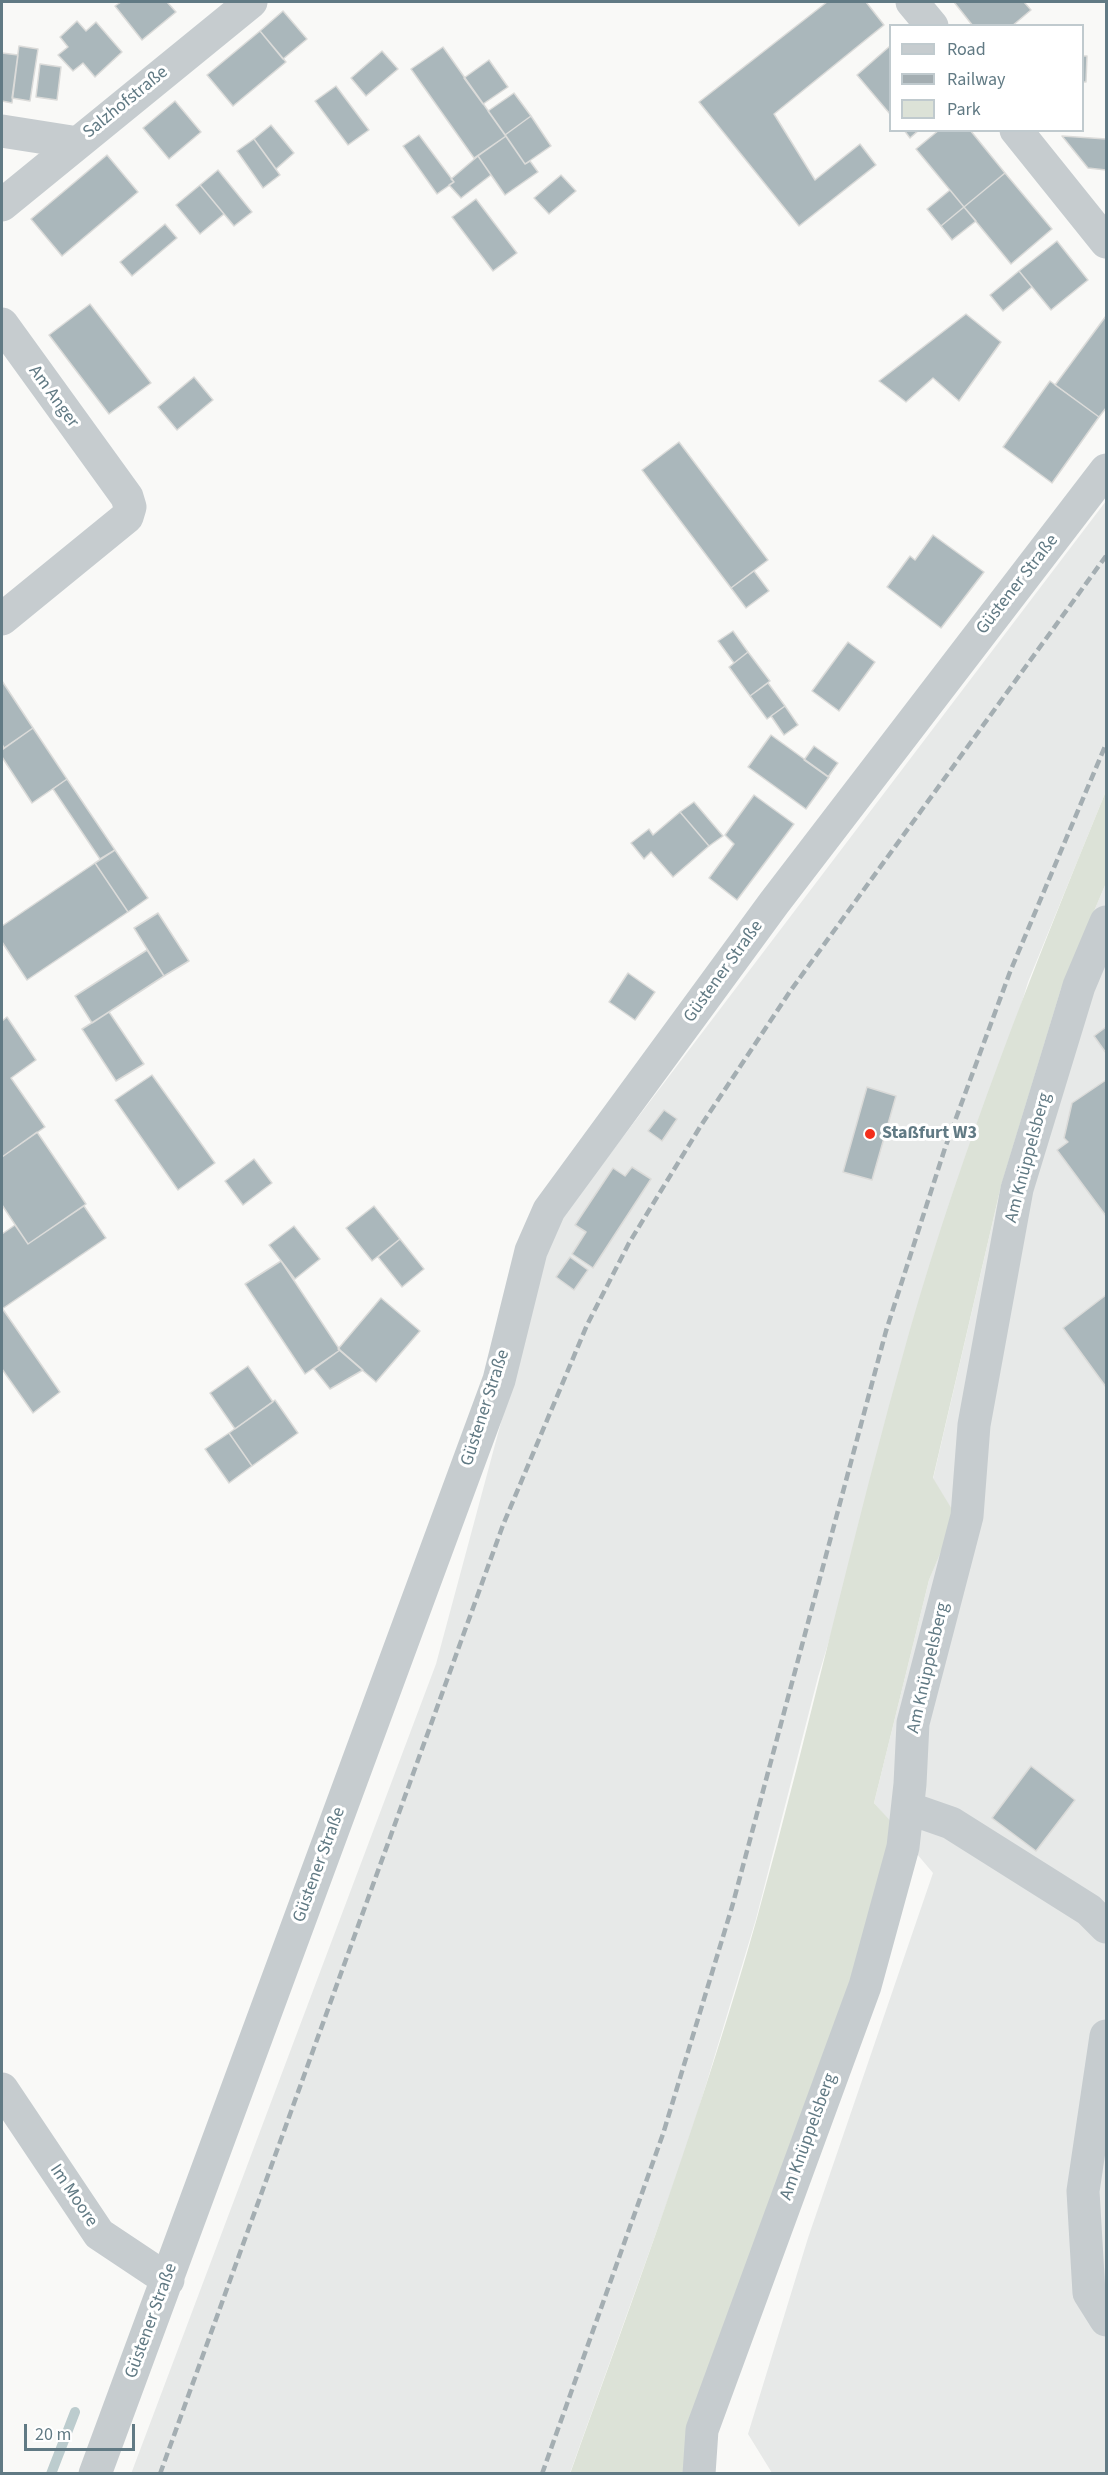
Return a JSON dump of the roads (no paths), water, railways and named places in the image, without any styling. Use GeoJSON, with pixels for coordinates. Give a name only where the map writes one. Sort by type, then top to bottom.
{"type":"FeatureCollection","features":[{"type":"Feature","properties":{"kind":"street","name":"Salzhofstraße"},"geometry":{"type":"LineString","coordinates":[[2,205],[251,2]]}},
{"type":"Feature","properties":{"kind":"street"},"geometry":{"type":"LineString","coordinates":[[912,2],[930,24]]}},
{"type":"Feature","properties":{"kind":"street"},"geometry":{"type":"LineString","coordinates":[[2,131],[78,143]]}},
{"type":"Feature","properties":{"kind":"street"},"geometry":{"type":"LineString","coordinates":[[1018,132],[1107,242]]}},
{"type":"Feature","properties":{"kind":"street","name":"Am Anger"},"geometry":{"type":"LineString","coordinates":[[2,324],[127,497],[130,507],[127,517],[2,619]]}},
{"type":"Feature","properties":{"kind":"street","name":"Güstener Straße"},"geometry":{"type":"LineString","coordinates":[[95,2474],[499,1380],[531,1251],[549,1210],[774,903],[1107,471]]}},
{"type":"Feature","properties":{"kind":"street","name":"Am Knüppelsberg"},"geometry":{"type":"LineString","coordinates":[[699,2474],[702,2430],[865,1986],[903,1847],[908,1808],[913,1723],[967,1516],[974,1425],[1017,1189],[1079,986],[1107,922]]}},
{"type":"Feature","properties":{"kind":"street"},"geometry":{"type":"LineString","coordinates":[[908,1808],[959,1828],[1089,1910],[1107,1927]]}},
{"type":"Feature","properties":{"kind":"street"},"geometry":{"type":"LineString","coordinates":[[1107,2036],[1083,2191],[1089,2293],[1107,2320]]}},
{"type":"Feature","properties":{"kind":"street","name":"Im Moore"},"geometry":{"type":"LineString","coordinates":[[2,2089],[99,2234],[168,2280]]}},
{"type":"Feature","properties":{"kind":"waterway"},"geometry":{"type":"LineString","coordinates":[[51,2474],[75,2412]]}},
{"type":"Feature","properties":{"kind":"railway"},"geometry":{"type":"LineString","coordinates":[[160,2474],[503,1525],[587,1325],[629,1243],[700,1127],[791,990],[1106,556]]}},
{"type":"Feature","properties":{"kind":"railway"},"geometry":{"type":"LineString","coordinates":[[542,2474],[663,2134],[732,1907],[886,1331],[945,1148],[1010,972],[1106,744]]}},
{"type":"Feature","properties":{"kind":"place","name":"Staßfurt W3"},"geometry":{"type":"Point","coordinates":[870,1134]}}]}
